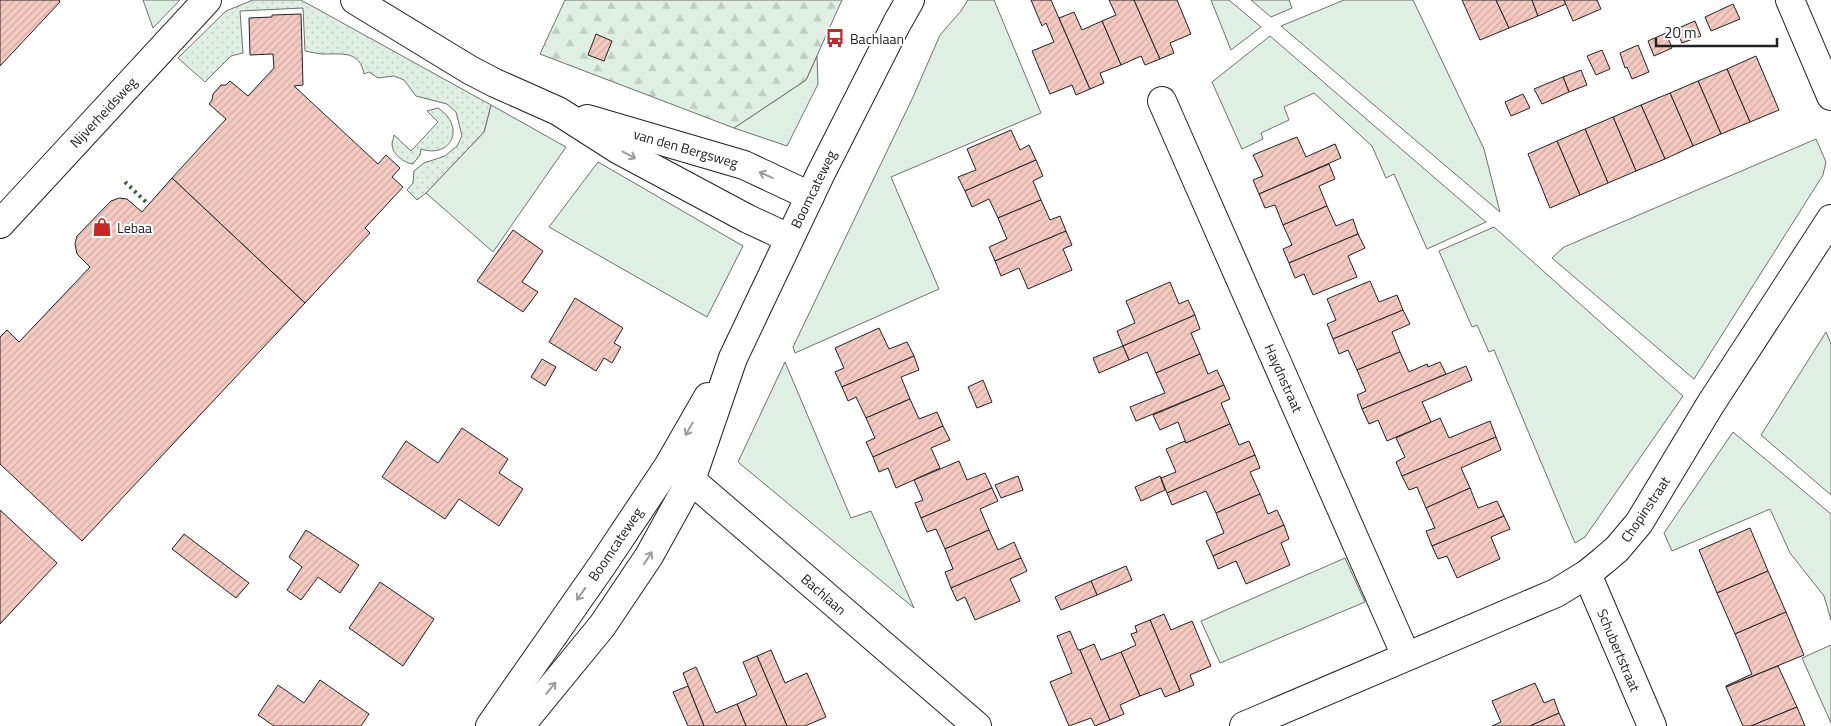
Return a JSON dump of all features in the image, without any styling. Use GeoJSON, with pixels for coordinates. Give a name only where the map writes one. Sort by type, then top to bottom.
{"type":"FeatureCollection","features":[{"type":"Feature","properties":{"kind":"street","name":"Nijverheidsweg"},"geometry":{"type":"LineString","coordinates":[[0,224],[207,0]]}},
{"type":"Feature","properties":{"kind":"street","name":"van den Bergsweg"},"geometry":{"type":"LineString","coordinates":[[355,0],[470,70],[558,111],[744,165],[810,196]]}},
{"type":"Feature","properties":{"kind":"street"},"geometry":{"type":"LineString","coordinates":[[1790,0],[1831,96]]}},
{"type":"Feature","properties":{"kind":"street","name":"Boomcateweg"},"geometry":{"type":"LineString","coordinates":[[520,726],[602,626],[649,556],[691,480],[733,358],[789,238],[904,8]]}},
{"type":"Feature","properties":{"kind":"street","name":"Haydnstraat"},"geometry":{"type":"LineString","coordinates":[[1162,101],[1406,656]]}},
{"type":"Feature","properties":{"kind":"street","name":"van den Bergsweg"},"geometry":{"type":"LineString","coordinates":[[558,111],[619,150],[748,219],[789,238]]}},
{"type":"Feature","properties":{"kind":"street","name":"Chopinstraat"},"geometry":{"type":"LineString","coordinates":[[1244,726],[1556,593],[1587,574],[1617,549],[1639,523],[1710,404],[1831,219]]}},
{"type":"Feature","properties":{"kind":"street","name":"Boomcateweg"},"geometry":{"type":"LineString","coordinates":[[490,726],[603,564],[668,466],[733,358]]}},
{"type":"Feature","properties":{"kind":"street","name":"Bachlaan"},"geometry":{"type":"LineString","coordinates":[[668,466],[691,480],[977,726]]}},
{"type":"Feature","properties":{"kind":"street","name":"Schubertstraat"},"geometry":{"type":"LineString","coordinates":[[1587,574],[1652,726]]}},
{"type":"Feature","properties":{"kind":"green space"},"geometry":{"type":"Polygon","coordinates":[[[143,0],[180,0],[153,28],[143,0]]]}},
{"type":"Feature","properties":{"kind":"green space"},"geometry":{"type":"Polygon","coordinates":[[[253,0],[301,0],[491,105],[484,132],[417,200],[407,190],[413,183],[414,171],[424,163],[445,156],[457,146],[462,136],[456,112],[447,104],[416,96],[404,80],[394,76],[378,78],[369,72],[364,74],[359,61],[350,55],[305,51],[303,8],[240,11],[243,53],[231,56],[205,82],[178,58],[226,11],[253,0]]]}},
{"type":"Feature","properties":{"kind":"green space"},"geometry":{"type":"Polygon","coordinates":[[[565,0],[842,0],[806,80],[734,128],[540,54],[565,0]]]}},
{"type":"Feature","properties":{"kind":"green space"},"geometry":{"type":"Polygon","coordinates":[[[968,0],[994,0],[1041,113],[891,177],[939,289],[795,353],[793,347],[913,97],[940,35],[968,0]]]}},
{"type":"Feature","properties":{"kind":"green space"},"geometry":{"type":"Polygon","coordinates":[[[1211,0],[1229,0],[1261,27],[1231,50],[1211,0]]]}},
{"type":"Feature","properties":{"kind":"green space"},"geometry":{"type":"Polygon","coordinates":[[[1251,0],[1289,0],[1292,8],[1271,17],[1251,0]]]}},
{"type":"Feature","properties":{"kind":"green space"},"geometry":{"type":"Polygon","coordinates":[[[1344,0],[1413,0],[1484,149],[1500,212],[1281,26],[1344,0]]]}},
{"type":"Feature","properties":{"kind":"green space"},"geometry":{"type":"Polygon","coordinates":[[[1270,36],[1486,222],[1427,249],[1394,174],[1386,178],[1372,146],[1314,93],[1284,107],[1289,120],[1261,133],[1263,139],[1242,149],[1212,82],[1270,36]]]}},
{"type":"Feature","properties":{"kind":"green space"},"geometry":{"type":"Polygon","coordinates":[[[817,56],[818,84],[787,146],[734,128],[806,80],[817,56]]]}},
{"type":"Feature","properties":{"kind":"green space"},"geometry":{"type":"Polygon","coordinates":[[[491,105],[566,147],[493,252],[426,193],[484,132],[491,105]]]}},
{"type":"Feature","properties":{"kind":"green space"},"geometry":{"type":"Polygon","coordinates":[[[438,108],[447,115],[452,123],[452,139],[441,149],[432,151],[421,149],[420,155],[413,164],[402,160],[393,148],[394,135],[411,151],[438,122],[427,111],[438,108]]]}},
{"type":"Feature","properties":{"kind":"green space"},"geometry":{"type":"Polygon","coordinates":[[[1816,139],[1826,162],[1823,175],[1694,379],[1552,258],[1564,247],[1816,139]]]}},
{"type":"Feature","properties":{"kind":"green space"},"geometry":{"type":"Polygon","coordinates":[[[598,162],[743,246],[707,317],[549,227],[598,162]]]}},
{"type":"Feature","properties":{"kind":"green space"},"geometry":{"type":"Polygon","coordinates":[[[1494,227],[1683,396],[1585,537],[1575,543],[1494,350],[1489,352],[1477,325],[1472,327],[1439,251],[1494,227]]]}},
{"type":"Feature","properties":{"kind":"green space"},"geometry":{"type":"Polygon","coordinates":[[[1826,332],[1831,344],[1831,495],[1761,435],[1826,332]]]}},
{"type":"Feature","properties":{"kind":"green space"},"geometry":{"type":"Polygon","coordinates":[[[785,362],[851,518],[871,511],[914,608],[738,462],[785,362]]]}},
{"type":"Feature","properties":{"kind":"green space"},"geometry":{"type":"Polygon","coordinates":[[[1733,432],[1831,514],[1831,620],[1824,596],[1790,553],[1770,509],[1672,551],[1664,533],[1733,432]]]}},
{"type":"Feature","properties":{"kind":"green space"},"geometry":{"type":"Polygon","coordinates":[[[1345,558],[1365,602],[1220,663],[1201,621],[1345,558]]]}},
{"type":"Feature","properties":{"kind":"green space"},"geometry":{"type":"Polygon","coordinates":[[[1831,645],[1831,723],[1802,658],[1831,645]]]}},
{"type":"Feature","properties":{"kind":"building"},"geometry":{"type":"Polygon","coordinates":[[[0,0],[59,0],[60,2],[0,66],[0,0]]]}},
{"type":"Feature","properties":{"kind":"building"},"geometry":{"type":"Polygon","coordinates":[[[1031,0],[1051,0],[1090,89],[1076,95],[1072,85],[1050,94],[1032,51],[1054,42],[1046,23],[1042,26],[1031,0]]]}},
{"type":"Feature","properties":{"kind":"building"},"geometry":{"type":"Polygon","coordinates":[[[1109,0],[1134,0],[1160,59],[1145,65],[1141,56],[1121,65],[1102,21],[1116,15],[1109,0]]]}},
{"type":"Feature","properties":{"kind":"building"},"geometry":{"type":"Polygon","coordinates":[[[1134,0],[1177,0],[1191,34],[1170,43],[1174,53],[1160,59],[1134,0]]]}},
{"type":"Feature","properties":{"kind":"building"},"geometry":{"type":"Polygon","coordinates":[[[1462,0],[1496,0],[1509,28],[1480,40],[1462,0]]]}},
{"type":"Feature","properties":{"kind":"building"},"geometry":{"type":"Polygon","coordinates":[[[1496,0],[1532,0],[1538,16],[1509,28],[1496,0]]]}},
{"type":"Feature","properties":{"kind":"building"},"geometry":{"type":"Polygon","coordinates":[[[1532,0],[1564,0],[1566,4],[1538,16],[1532,0]]]}},
{"type":"Feature","properties":{"kind":"building"},"geometry":{"type":"Polygon","coordinates":[[[1564,0],[1597,0],[1601,9],[1573,21],[1564,0]]]}},
{"type":"Feature","properties":{"kind":"building"},"geometry":{"type":"Polygon","coordinates":[[[1733,4],[1740,19],[1711,31],[1705,17],[1733,4]]]}},
{"type":"Feature","properties":{"kind":"building"},"geometry":{"type":"Polygon","coordinates":[[[1074,12],[1082,30],[1102,21],[1121,65],[1100,73],[1104,83],[1090,89],[1059,18],[1074,12]]]}},
{"type":"Feature","properties":{"kind":"building"},"geometry":{"type":"Polygon","coordinates":[[[301,14],[303,85],[294,86],[378,164],[386,155],[400,168],[392,177],[403,187],[365,228],[370,233],[305,303],[172,178],[226,119],[209,104],[213,94],[221,85],[226,85],[230,81],[248,96],[274,68],[273,54],[250,55],[249,18],[301,14]]]}},
{"type":"Feature","properties":{"kind":"building"},"geometry":{"type":"Polygon","coordinates":[[[1695,21],[1701,36],[1682,43],[1676,29],[1695,21]]]}},
{"type":"Feature","properties":{"kind":"building"},"geometry":{"type":"Polygon","coordinates":[[[1666,33],[1672,48],[1654,56],[1648,41],[1666,33]]]}},
{"type":"Feature","properties":{"kind":"building"},"geometry":{"type":"Polygon","coordinates":[[[596,34],[612,41],[604,61],[588,55],[596,34]]]}},
{"type":"Feature","properties":{"kind":"building"},"geometry":{"type":"Polygon","coordinates":[[[1638,45],[1649,72],[1632,79],[1627,67],[1625,68],[1620,53],[1638,45]]]}},
{"type":"Feature","properties":{"kind":"building"},"geometry":{"type":"Polygon","coordinates":[[[1602,50],[1610,69],[1596,75],[1587,56],[1602,50]]]}},
{"type":"Feature","properties":{"kind":"building"},"geometry":{"type":"Polygon","coordinates":[[[1756,56],[1779,110],[1750,122],[1727,69],[1756,56]]]}},
{"type":"Feature","properties":{"kind":"building"},"geometry":{"type":"Polygon","coordinates":[[[1727,69],[1750,122],[1721,134],[1698,81],[1727,69]]]}},
{"type":"Feature","properties":{"kind":"building"},"geometry":{"type":"Polygon","coordinates":[[[1581,70],[1587,85],[1569,92],[1563,77],[1581,70]]]}},
{"type":"Feature","properties":{"kind":"building"},"geometry":{"type":"Polygon","coordinates":[[[1563,77],[1569,92],[1542,104],[1534,89],[1563,77]]]}},
{"type":"Feature","properties":{"kind":"building"},"geometry":{"type":"Polygon","coordinates":[[[1698,81],[1721,134],[1693,146],[1670,93],[1698,81]]]}},
{"type":"Feature","properties":{"kind":"building"},"geometry":{"type":"Polygon","coordinates":[[[1670,93],[1693,146],[1665,159],[1641,105],[1670,93]]]}},
{"type":"Feature","properties":{"kind":"building"},"geometry":{"type":"Polygon","coordinates":[[[1523,94],[1530,108],[1511,116],[1505,102],[1523,94]]]}},
{"type":"Feature","properties":{"kind":"building"},"geometry":{"type":"Polygon","coordinates":[[[1641,105],[1665,159],[1636,171],[1613,117],[1641,105]]]}},
{"type":"Feature","properties":{"kind":"building"},"geometry":{"type":"Polygon","coordinates":[[[1613,117],[1636,171],[1608,183],[1585,129],[1613,117]]]}},
{"type":"Feature","properties":{"kind":"building"},"geometry":{"type":"Polygon","coordinates":[[[1585,129],[1608,183],[1580,195],[1557,141],[1585,129]]]}},
{"type":"Feature","properties":{"kind":"building"},"geometry":{"type":"Polygon","coordinates":[[[1011,130],[1020,150],[1029,145],[1036,160],[965,191],[958,177],[976,170],[967,149],[1011,130]]]}},
{"type":"Feature","properties":{"kind":"building"},"geometry":{"type":"Polygon","coordinates":[[[1297,137],[1306,157],[1335,144],[1341,158],[1259,194],[1253,180],[1263,176],[1253,155],[1297,137]]]}},
{"type":"Feature","properties":{"kind":"building"},"geometry":{"type":"Polygon","coordinates":[[[1557,141],[1580,195],[1550,208],[1528,154],[1557,141]]]}},
{"type":"Feature","properties":{"kind":"building"},"geometry":{"type":"Polygon","coordinates":[[[1036,160],[1043,176],[1033,181],[1041,200],[998,218],[989,199],[972,207],[965,191],[1036,160]]]}},
{"type":"Feature","properties":{"kind":"building"},"geometry":{"type":"Polygon","coordinates":[[[1329,164],[1335,179],[1319,186],[1327,206],[1283,225],[1275,205],[1265,208],[1259,194],[1329,164]]]}},
{"type":"Feature","properties":{"kind":"building"},"geometry":{"type":"Polygon","coordinates":[[[172,178],[305,303],[82,541],[0,464],[0,337],[7,330],[19,342],[90,267],[77,254],[75,244],[77,236],[111,201],[119,198],[127,199],[142,212],[172,178]]]}},
{"type":"Feature","properties":{"kind":"building"},"geometry":{"type":"Polygon","coordinates":[[[1041,200],[1050,220],[1060,216],[1066,231],[995,261],[989,247],[1007,239],[998,218],[1041,200]]]}},
{"type":"Feature","properties":{"kind":"building"},"geometry":{"type":"Polygon","coordinates":[[[1327,206],[1336,226],[1353,219],[1358,234],[1289,263],[1283,249],[1292,245],[1283,225],[1327,206]]]}},
{"type":"Feature","properties":{"kind":"building"},"geometry":{"type":"Polygon","coordinates":[[[513,230],[543,251],[522,282],[538,292],[523,312],[477,281],[513,230]]]}},
{"type":"Feature","properties":{"kind":"building"},"geometry":{"type":"Polygon","coordinates":[[[1066,231],[1072,245],[1063,249],[1072,270],[1028,289],[1019,268],[1001,276],[995,261],[1066,231]]]}},
{"type":"Feature","properties":{"kind":"building"},"geometry":{"type":"Polygon","coordinates":[[[1358,234],[1365,248],[1348,256],[1357,277],[1313,295],[1304,274],[1295,278],[1289,263],[1358,234]]]}},
{"type":"Feature","properties":{"kind":"building"},"geometry":{"type":"Polygon","coordinates":[[[1370,281],[1379,302],[1397,295],[1403,310],[1333,339],[1327,324],[1336,320],[1327,299],[1370,281]]]}},
{"type":"Feature","properties":{"kind":"building"},"geometry":{"type":"Polygon","coordinates":[[[1170,282],[1179,304],[1188,300],[1195,315],[1123,346],[1117,331],[1135,323],[1126,301],[1170,282]]]}},
{"type":"Feature","properties":{"kind":"building"},"geometry":{"type":"Polygon","coordinates":[[[575,298],[623,328],[614,343],[621,347],[612,363],[604,358],[596,371],[549,342],[575,298]]]}},
{"type":"Feature","properties":{"kind":"building"},"geometry":{"type":"Polygon","coordinates":[[[1403,310],[1410,324],[1392,332],[1400,352],[1357,370],[1348,350],[1339,354],[1333,339],[1403,310]]]}},
{"type":"Feature","properties":{"kind":"building"},"geometry":{"type":"Polygon","coordinates":[[[1195,315],[1200,329],[1191,333],[1200,354],[1156,373],[1147,352],[1129,360],[1123,346],[1195,315]]]}},
{"type":"Feature","properties":{"kind":"building"},"geometry":{"type":"Polygon","coordinates":[[[879,328],[889,349],[907,342],[914,356],[842,387],[835,372],[844,368],[835,348],[879,328]]]}},
{"type":"Feature","properties":{"kind":"building"},"geometry":{"type":"Polygon","coordinates":[[[1123,346],[1129,360],[1099,373],[1093,358],[1123,346]]]}},
{"type":"Feature","properties":{"kind":"building"},"geometry":{"type":"Polygon","coordinates":[[[1400,352],[1409,372],[1427,364],[1428,367],[1440,362],[1446,374],[1362,409],[1357,395],[1366,391],[1357,370],[1400,352]]]}},
{"type":"Feature","properties":{"kind":"building"},"geometry":{"type":"Polygon","coordinates":[[[1200,354],[1208,374],[1217,370],[1224,385],[1136,421],[1130,407],[1165,393],[1156,373],[1200,354]]]}},
{"type":"Feature","properties":{"kind":"building"},"geometry":{"type":"Polygon","coordinates":[[[914,356],[919,370],[901,377],[910,399],[866,418],[856,397],[848,401],[842,387],[914,356]]]}},
{"type":"Feature","properties":{"kind":"building"},"geometry":{"type":"Polygon","coordinates":[[[542,359],[556,367],[545,386],[531,377],[542,359]]]}},
{"type":"Feature","properties":{"kind":"building"},"geometry":{"type":"Polygon","coordinates":[[[1466,366],[1472,380],[1422,402],[1431,422],[1387,441],[1378,420],[1369,424],[1362,409],[1466,366]]]}},
{"type":"Feature","properties":{"kind":"building"},"geometry":{"type":"Polygon","coordinates":[[[983,380],[992,402],[977,408],[968,387],[983,380]]]}},
{"type":"Feature","properties":{"kind":"building"},"geometry":{"type":"Polygon","coordinates":[[[1224,385],[1230,399],[1221,403],[1230,424],[1186,443],[1178,422],[1160,430],[1153,415],[1224,385]]]}},
{"type":"Feature","properties":{"kind":"building"},"geometry":{"type":"Polygon","coordinates":[[[910,399],[919,419],[937,412],[943,426],[873,457],[866,442],[875,438],[866,418],[910,399]]]}},
{"type":"Feature","properties":{"kind":"building"},"geometry":{"type":"Polygon","coordinates":[[[1440,418],[1449,438],[1490,421],[1496,437],[1402,476],[1396,462],[1405,457],[1396,438],[1440,418]]]}},
{"type":"Feature","properties":{"kind":"building"},"geometry":{"type":"Polygon","coordinates":[[[1230,424],[1239,445],[1249,441],[1255,455],[1167,493],[1161,478],[1176,472],[1166,449],[1185,441],[1186,443],[1230,424]]]}},
{"type":"Feature","properties":{"kind":"building"},"geometry":{"type":"Polygon","coordinates":[[[943,426],[950,440],[931,448],[940,468],[896,488],[888,468],[879,472],[873,457],[943,426]]]}},
{"type":"Feature","properties":{"kind":"building"},"geometry":{"type":"Polygon","coordinates":[[[462,428],[508,459],[499,473],[523,489],[499,526],[459,499],[445,519],[382,477],[406,441],[438,463],[462,428]]]}},
{"type":"Feature","properties":{"kind":"building"},"geometry":{"type":"Polygon","coordinates":[[[1496,437],[1501,450],[1461,468],[1470,488],[1426,508],[1417,487],[1409,490],[1402,476],[1496,437]]]}},
{"type":"Feature","properties":{"kind":"building"},"geometry":{"type":"Polygon","coordinates":[[[1255,455],[1260,468],[1250,472],[1260,494],[1216,513],[1206,491],[1172,505],[1167,493],[1255,455]]]}},
{"type":"Feature","properties":{"kind":"building"},"geometry":{"type":"Polygon","coordinates":[[[959,461],[967,480],[985,473],[992,488],[921,518],[915,503],[923,500],[914,480],[959,461]]]}},
{"type":"Feature","properties":{"kind":"building"},"geometry":{"type":"Polygon","coordinates":[[[1018,476],[1023,490],[1001,498],[995,485],[1018,476]]]}},
{"type":"Feature","properties":{"kind":"building"},"geometry":{"type":"Polygon","coordinates":[[[1160,476],[1165,490],[1141,501],[1135,487],[1160,476]]]}},
{"type":"Feature","properties":{"kind":"building"},"geometry":{"type":"Polygon","coordinates":[[[992,488],[998,501],[980,509],[989,530],[945,549],[936,529],[927,532],[921,518],[992,488]]]}},
{"type":"Feature","properties":{"kind":"building"},"geometry":{"type":"Polygon","coordinates":[[[1470,488],[1478,508],[1497,501],[1504,516],[1432,546],[1426,531],[1435,528],[1426,508],[1470,488]]]}},
{"type":"Feature","properties":{"kind":"building"},"geometry":{"type":"Polygon","coordinates":[[[1260,494],[1268,514],[1277,510],[1284,525],[1213,556],[1206,541],[1224,533],[1216,513],[1260,494]]]}},
{"type":"Feature","properties":{"kind":"building"},"geometry":{"type":"Polygon","coordinates":[[[0,510],[57,563],[0,624],[0,510]]]}},
{"type":"Feature","properties":{"kind":"building"},"geometry":{"type":"Polygon","coordinates":[[[1504,516],[1510,529],[1491,537],[1500,559],[1457,578],[1447,556],[1438,559],[1432,546],[1504,516]]]}},
{"type":"Feature","properties":{"kind":"building"},"geometry":{"type":"Polygon","coordinates":[[[1284,525],[1289,539],[1281,543],[1290,565],[1246,584],[1236,561],[1218,569],[1213,556],[1284,525]]]}},
{"type":"Feature","properties":{"kind":"building"},"geometry":{"type":"Polygon","coordinates":[[[1750,528],[1768,571],[1717,593],[1699,550],[1750,528]]]}},
{"type":"Feature","properties":{"kind":"building"},"geometry":{"type":"Polygon","coordinates":[[[306,530],[359,565],[340,593],[318,577],[301,600],[287,590],[302,567],[289,557],[306,530]]]}},
{"type":"Feature","properties":{"kind":"building"},"geometry":{"type":"Polygon","coordinates":[[[989,530],[998,550],[1014,542],[1021,558],[951,588],[945,572],[953,569],[945,549],[989,530]]]}},
{"type":"Feature","properties":{"kind":"building"},"geometry":{"type":"Polygon","coordinates":[[[184,534],[249,583],[236,598],[172,549],[184,534]]]}},
{"type":"Feature","properties":{"kind":"building"},"geometry":{"type":"Polygon","coordinates":[[[1021,558],[1027,571],[1010,579],[1020,601],[975,620],[965,597],[957,601],[951,588],[1021,558]]]}},
{"type":"Feature","properties":{"kind":"building"},"geometry":{"type":"Polygon","coordinates":[[[1126,566],[1132,580],[1097,595],[1091,581],[1126,566]]]}},
{"type":"Feature","properties":{"kind":"building"},"geometry":{"type":"Polygon","coordinates":[[[1768,571],[1786,612],[1735,634],[1717,593],[1768,571]]]}},
{"type":"Feature","properties":{"kind":"building"},"geometry":{"type":"Polygon","coordinates":[[[1091,581],[1097,595],[1061,610],[1055,597],[1091,581]]]}},
{"type":"Feature","properties":{"kind":"building"},"geometry":{"type":"Polygon","coordinates":[[[380,582],[434,619],[403,666],[349,628],[380,582]]]}},
{"type":"Feature","properties":{"kind":"building"},"geometry":{"type":"Polygon","coordinates":[[[1786,612],[1804,655],[1726,687],[1752,674],[1735,634],[1786,612]]]}},
{"type":"Feature","properties":{"kind":"building"},"geometry":{"type":"Polygon","coordinates":[[[1164,614],[1171,630],[1192,621],[1211,666],[1190,675],[1194,685],[1180,691],[1150,620],[1164,614]]]}},
{"type":"Feature","properties":{"kind":"building"},"geometry":{"type":"Polygon","coordinates":[[[1150,620],[1180,691],[1165,697],[1161,688],[1140,696],[1121,652],[1136,645],[1131,634],[1137,632],[1135,626],[1150,620]]]}},
{"type":"Feature","properties":{"kind":"building"},"geometry":{"type":"Polygon","coordinates":[[[1070,631],[1110,720],[1095,726],[1091,718],[1069,726],[1050,682],[1072,673],[1057,636],[1070,631]]]}},
{"type":"Feature","properties":{"kind":"building"},"geometry":{"type":"Polygon","coordinates":[[[1094,644],[1101,660],[1121,652],[1140,696],[1120,705],[1124,714],[1110,720],[1080,650],[1094,644]]]}},
{"type":"Feature","properties":{"kind":"building"},"geometry":{"type":"Polygon","coordinates":[[[771,650],[785,683],[807,673],[826,717],[805,726],[787,726],[757,656],[771,650]]]}},
{"type":"Feature","properties":{"kind":"building"},"geometry":{"type":"Polygon","coordinates":[[[757,656],[787,726],[746,726],[737,704],[757,695],[743,662],[757,656]]]}},
{"type":"Feature","properties":{"kind":"building"},"geometry":{"type":"Polygon","coordinates":[[[1778,666],[1797,707],[1751,726],[1743,726],[1726,687],[1778,666]]]}},
{"type":"Feature","properties":{"kind":"building"},"geometry":{"type":"Polygon","coordinates":[[[696,667],[716,713],[737,704],[746,726],[704,726],[683,673],[696,667]]]}},
{"type":"Feature","properties":{"kind":"building"},"geometry":{"type":"Polygon","coordinates":[[[320,680],[369,714],[361,726],[274,726],[258,715],[278,685],[304,703],[320,680]]]}},
{"type":"Feature","properties":{"kind":"building"},"geometry":{"type":"Polygon","coordinates":[[[1535,683],[1544,703],[1554,699],[1559,713],[1530,726],[1492,726],[1501,722],[1492,701],[1535,683]]]}},
{"type":"Feature","properties":{"kind":"building"},"geometry":{"type":"Polygon","coordinates":[[[688,686],[704,726],[688,726],[673,692],[688,686]]]}},
{"type":"Feature","properties":{"kind":"building"},"geometry":{"type":"Polygon","coordinates":[[[1797,707],[1805,726],[1751,726],[1797,707]]]}},
{"type":"Feature","properties":{"kind":"building"},"geometry":{"type":"Polygon","coordinates":[[[1559,713],[1565,726],[1530,726],[1559,713]]]}},
{"type":"Feature","properties":{"kind":"hedge"},"geometry":{"type":"LineString","coordinates":[[125,182],[146,202]]}},
{"type":"Feature","properties":{"kind":"place","name":"Bachlaan"},"geometry":{"type":"Point","coordinates":[835,38]}},
{"type":"Feature","properties":{"kind":"place","name":"Lebaa"},"geometry":{"type":"Point","coordinates":[102,227]}}]}
